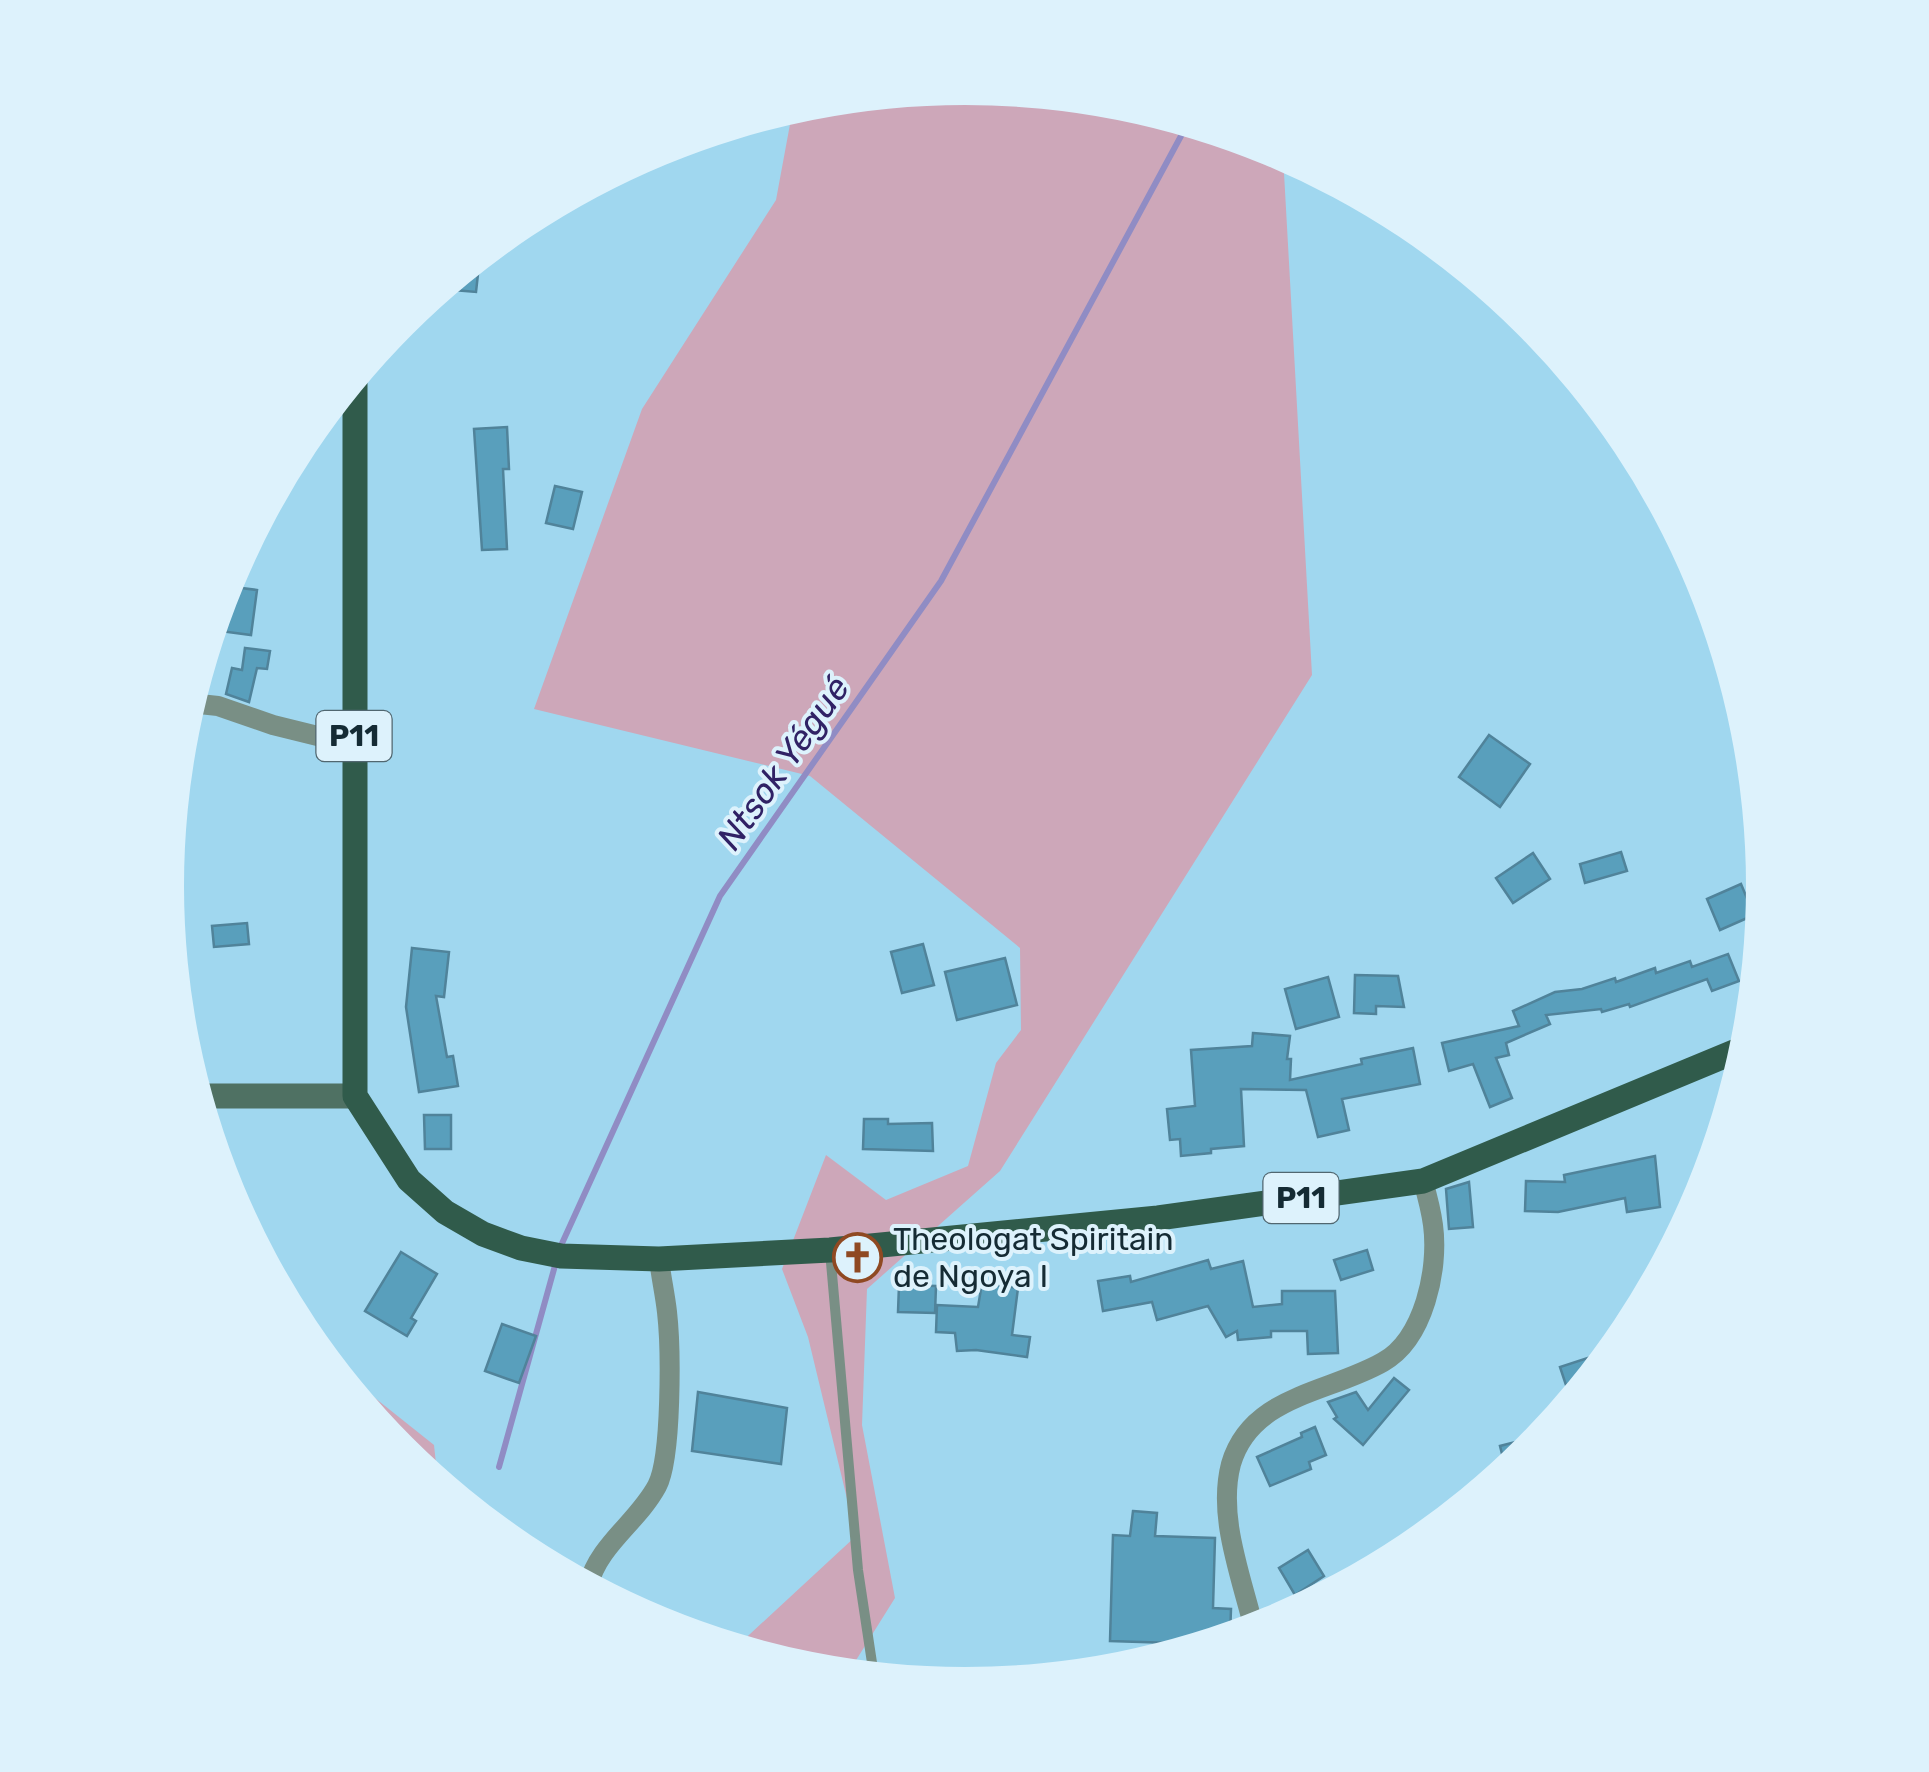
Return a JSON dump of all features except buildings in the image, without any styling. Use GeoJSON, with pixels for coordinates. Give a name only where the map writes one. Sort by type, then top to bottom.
{"type":"FeatureCollection","features":[{"type":"Feature","properties":{"kind":"main road","name":"P11"},"geometry":{"type":"LineString","coordinates":[[356,397],[355,1096],[410,1180],[445,1212],[484,1234],[522,1248],[561,1256],[659,1259],[830,1250],[1158,1218],[1423,1180],[1726,1055]]}},
{"type":"Feature","properties":{"kind":"street"},"geometry":{"type":"LineString","coordinates":[[205,705],[354,746]]}},
{"type":"Feature","properties":{"kind":"street"},"geometry":{"type":"LineString","coordinates":[[212,1096],[355,1096]]}},
{"type":"Feature","properties":{"kind":"street"},"geometry":{"type":"LineString","coordinates":[[1251,1613],[1226,1501],[1231,1465],[1242,1438],[1262,1415],[1385,1361],[1403,1344],[1424,1306],[1434,1252],[1434,1226],[1423,1180]]}},
{"type":"Feature","properties":{"kind":"street"},"geometry":{"type":"LineString","coordinates":[[592,1572],[615,1536],[647,1504],[660,1482],[667,1453],[667,1312],[659,1259]]}},
{"type":"Feature","properties":{"kind":"lane"},"geometry":{"type":"LineString","coordinates":[[830,1250],[858,1570],[872,1661]]}},
{"type":"Feature","properties":{"kind":"shaded area"},"geometry":{"type":"Polygon","coordinates":[[[913,107],[1016,107],[1117,120],[1216,146],[1284,174],[1312,675],[1000,1171],[867,1289],[862,1425],[895,1598],[857,1659],[748,1636],[856,1536],[808,1337],[782,1269],[826,1155],[886,1200],[968,1166],[996,1063],[1021,1030],[1020,948],[810,776],[534,709],[642,409],[776,200],[790,125],[913,107]]]}},
{"type":"Feature","properties":{"kind":"shaded area"},"geometry":{"type":"Polygon","coordinates":[[[374,1397],[434,1445],[436,1460],[374,1397]]]}},
{"type":"Feature","properties":{"kind":"waterway","name":"Ntsok Yégué"},"geometry":{"type":"LineString","coordinates":[[559,1250],[720,896],[941,581],[1181,136]]}},
{"type":"Feature","properties":{"kind":"waterway","name":"Ntsok Yégué"},"geometry":{"type":"LineString","coordinates":[[499,1467],[556,1262]]}},
{"type":"Feature","properties":{"kind":"place","name":"Theologat Spiritain de Ngoya I"},"geometry":{"type":"Point","coordinates":[858,1257]}}]}
